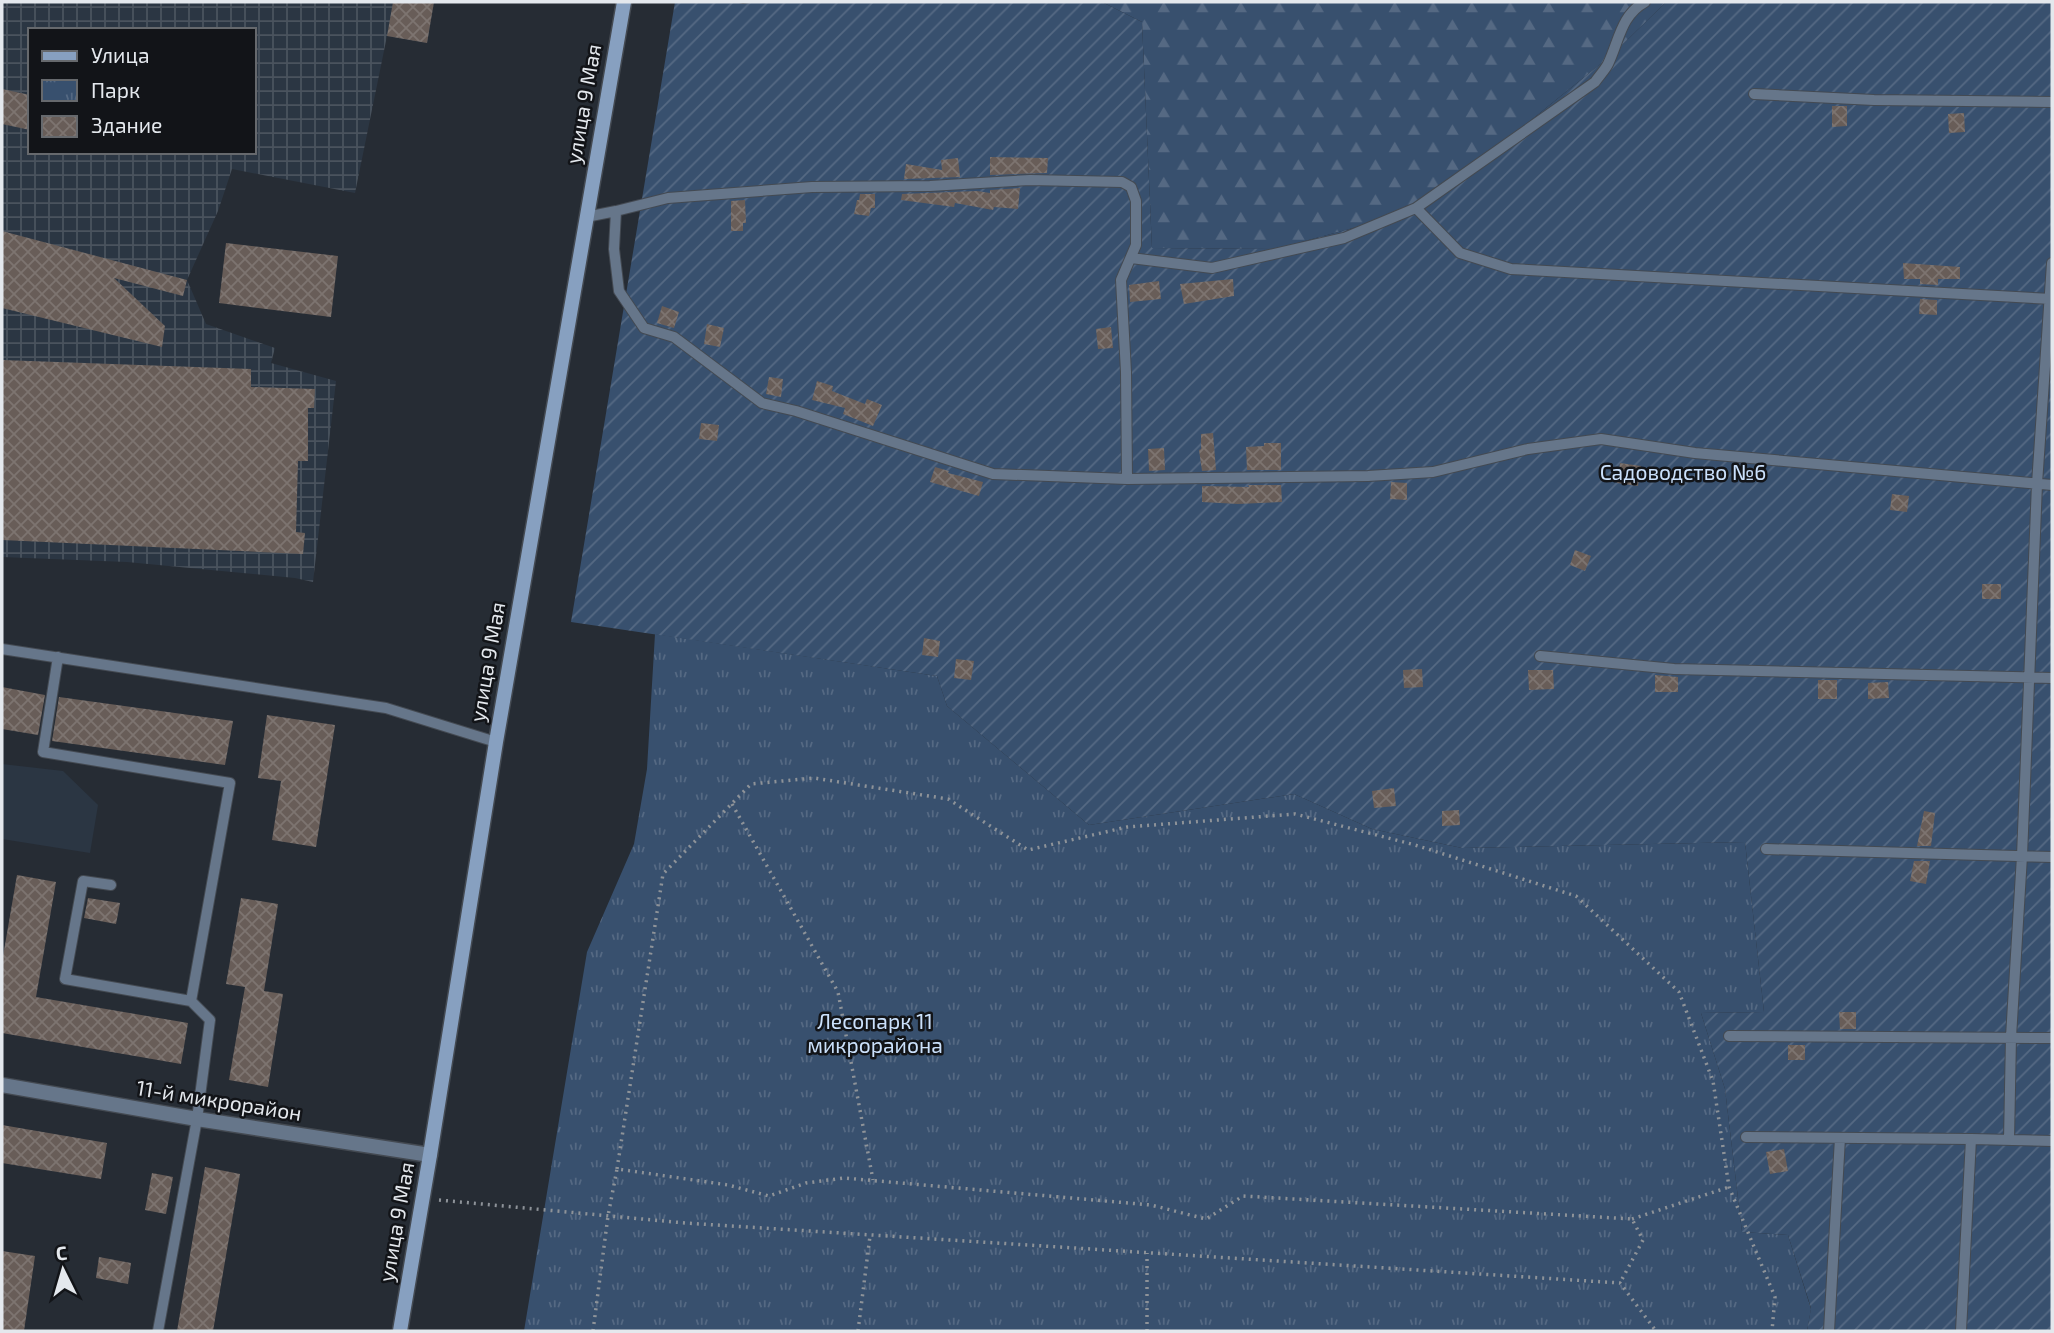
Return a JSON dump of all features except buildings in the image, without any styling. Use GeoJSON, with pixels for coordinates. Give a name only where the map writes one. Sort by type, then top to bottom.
{"type":"FeatureCollection","features":[{"type":"Feature","properties":{"kind":"main road","name":"улица 9 Мая"},"geometry":{"type":"LineString","coordinates":[[400,1331],[496,742],[624,2]]}},
{"type":"Feature","properties":{"kind":"street","name":"11-й микрорайон"},"geometry":{"type":"LineString","coordinates":[[2,1085],[430,1155]]}},
{"type":"Feature","properties":{"kind":"lane"},"geometry":{"type":"LineString","coordinates":[[1130,258],[1212,268],[1344,238],[1416,208],[1595,82],[1608,66],[1622,26],[1636,7],[1645,2]]}},
{"type":"Feature","properties":{"kind":"lane"},"geometry":{"type":"LineString","coordinates":[[1754,94],[1874,100],[2052,102]]}},
{"type":"Feature","properties":{"kind":"lane"},"geometry":{"type":"LineString","coordinates":[[586,217],[668,198],[812,187],[930,186],[1031,180],[1122,182],[1131,187],[1136,201],[1136,245],[1121,279],[1126,372],[1127,479]]}},
{"type":"Feature","properties":{"kind":"lane"},"geometry":{"type":"LineString","coordinates":[[1416,208],[1460,253],[1511,269],[2051,299]]}},
{"type":"Feature","properties":{"kind":"lane"},"geometry":{"type":"LineString","coordinates":[[616,211],[614,249],[619,290],[644,328],[674,337],[762,403],[796,411],[993,474],[1127,479],[1368,476],[1433,472],[1528,449],[1601,439],[1695,453],[2052,485]]}},
{"type":"Feature","properties":{"kind":"lane"},"geometry":{"type":"LineString","coordinates":[[2009,1140],[2011,1037],[2022,856],[2037,484],[2052,263]]}},
{"type":"Feature","properties":{"kind":"lane"},"geometry":{"type":"LineString","coordinates":[[2,649],[386,708],[496,742]]}},
{"type":"Feature","properties":{"kind":"lane"},"geometry":{"type":"LineString","coordinates":[[1540,656],[1674,669],[2052,678]]}},
{"type":"Feature","properties":{"kind":"lane"},"geometry":{"type":"LineString","coordinates":[[58,657],[43,752],[230,783],[191,1001]]}},
{"type":"Feature","properties":{"kind":"lane"},"geometry":{"type":"LineString","coordinates":[[1766,849],[2052,857]]}},
{"type":"Feature","properties":{"kind":"lane"},"geometry":{"type":"LineString","coordinates":[[111,885],[83,881],[65,979],[191,1001],[210,1020],[197,1119],[158,1331]]}},
{"type":"Feature","properties":{"kind":"lane"},"geometry":{"type":"LineString","coordinates":[[1728,1036],[2052,1038]]}},
{"type":"Feature","properties":{"kind":"lane"},"geometry":{"type":"LineString","coordinates":[[1746,1137],[2052,1141]]}},
{"type":"Feature","properties":{"kind":"lane"},"geometry":{"type":"LineString","coordinates":[[1829,1331],[1840,1138]]}},
{"type":"Feature","properties":{"kind":"lane"},"geometry":{"type":"LineString","coordinates":[[1961,1331],[1971,1139]]}},
{"type":"Feature","properties":{"kind":"path"},"geometry":{"type":"LineString","coordinates":[[593,1331],[608,1216],[663,874],[751,784],[814,778],[948,799],[1028,850],[1127,827],[1296,814],[1415,845],[1577,896],[1679,992],[1713,1081],[1729,1187],[1775,1297],[1772,1331]]}},
{"type":"Feature","properties":{"kind":"path"},"geometry":{"type":"LineString","coordinates":[[732,804],[838,992],[873,1181]]}},
{"type":"Feature","properties":{"kind":"path"},"geometry":{"type":"LineString","coordinates":[[617,1169],[728,1185],[769,1196],[806,1183],[844,1178],[1151,1205],[1206,1219],[1243,1196],[1632,1220],[1729,1187]]}},
{"type":"Feature","properties":{"kind":"path"},"geometry":{"type":"LineString","coordinates":[[423,1198],[685,1223],[1620,1283],[1656,1331]]}},
{"type":"Feature","properties":{"kind":"path"},"geometry":{"type":"LineString","coordinates":[[1620,1283],[1643,1240],[1632,1220]]}},
{"type":"Feature","properties":{"kind":"path"},"geometry":{"type":"LineString","coordinates":[[858,1331],[870,1235]]}},
{"type":"Feature","properties":{"kind":"path"},"geometry":{"type":"LineString","coordinates":[[1147,1253],[1147,1331]]}},
{"type":"Feature","properties":{"kind":"shaded area"},"geometry":{"type":"Polygon","coordinates":[[[2,2],[434,2],[427,43],[387,36],[355,193],[232,169],[218,211],[187,280],[206,324],[275,348],[271,363],[336,381],[313,582],[127,562],[2,557],[2,2]]]}},
{"type":"Feature","properties":{"kind":"shaded area"},"geometry":{"type":"Polygon","coordinates":[[[2,764],[63,771],[98,805],[90,853],[2,839],[2,764]]]}},
{"type":"Feature","properties":{"kind":"green space","name":"Садоводство №6"},"geometry":{"type":"Polygon","coordinates":[[[675,2],[1102,2],[1142,22],[1152,248],[1275,249],[1420,210],[1614,53],[1666,2],[2052,2],[2052,1331],[1807,1331],[1811,1308],[1788,1235],[1742,1232],[1725,1089],[1701,1013],[1764,1012],[1745,842],[1462,848],[1372,829],[1294,794],[1089,825],[947,706],[937,676],[571,622],[675,2]]]}},
{"type":"Feature","properties":{"kind":"green space"},"geometry":{"type":"Polygon","coordinates":[[[1102,2],[1666,2],[1614,53],[1420,210],[1275,249],[1152,248],[1142,22],[1102,2]]]}},
{"type":"Feature","properties":{"kind":"green space","name":"Лесопарк 11 микрорайона"},"geometry":{"type":"Polygon","coordinates":[[[655,634],[937,676],[947,706],[1089,825],[1294,794],[1372,829],[1462,848],[1745,842],[1764,1012],[1701,1013],[1725,1089],[1742,1232],[1788,1235],[1811,1309],[1807,1331],[524,1331],[587,952],[634,844],[647,769],[655,634]]]}}]}
